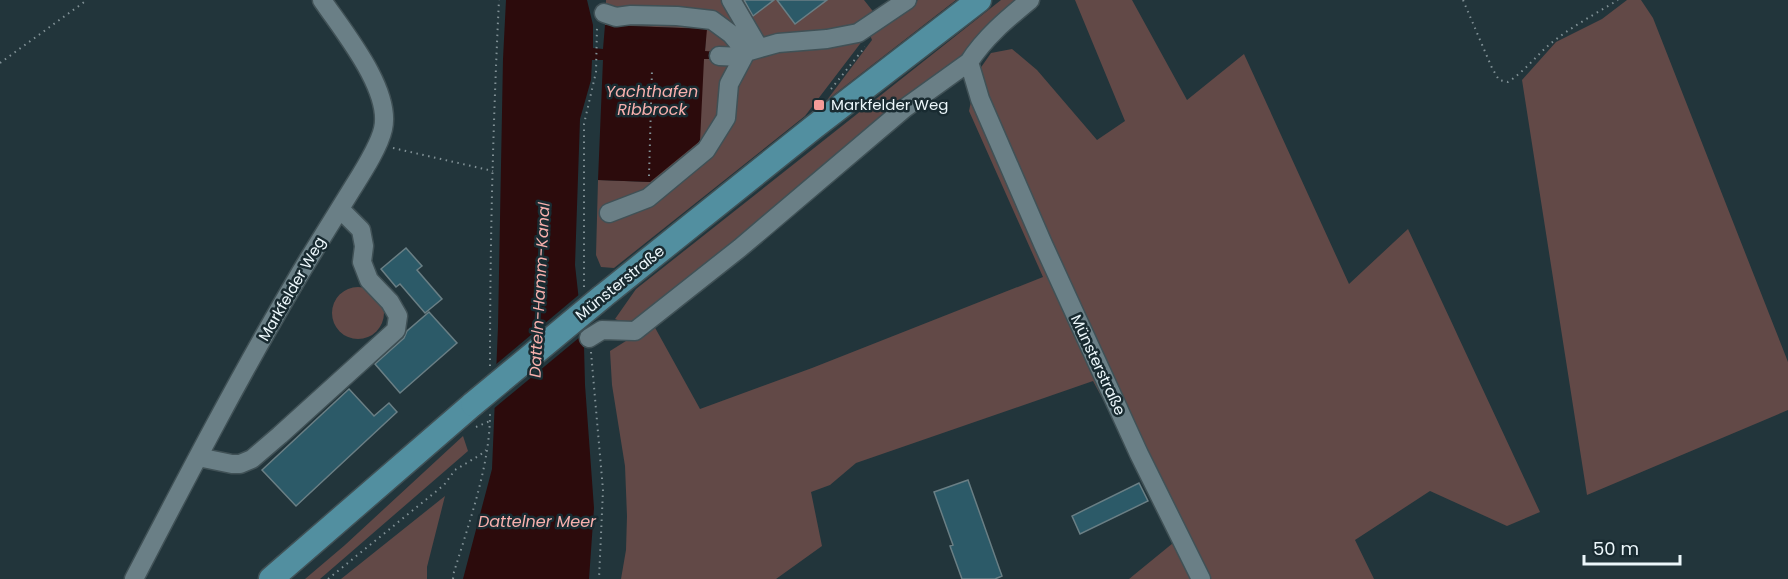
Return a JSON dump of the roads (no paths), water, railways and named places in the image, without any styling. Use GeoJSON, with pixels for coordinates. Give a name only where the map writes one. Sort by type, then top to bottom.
{"type":"FeatureCollection","features":[{"type":"Feature","properties":{"kind":"main road","name":"Münsterstraße"},"geometry":{"type":"LineString","coordinates":[[271,579],[479,418],[592,288],[814,127],[979,0]]}},
{"type":"Feature","properties":{"kind":"street","name":"Markfelder Weg"},"geometry":{"type":"LineString","coordinates":[[134,579],[198,457],[295,282],[370,160],[384,129],[383,113],[375,81],[367,65],[322,0]]}},
{"type":"Feature","properties":{"kind":"street"},"geometry":{"type":"LineString","coordinates":[[731,0],[749,52]]}},
{"type":"Feature","properties":{"kind":"street"},"geometry":{"type":"LineString","coordinates":[[719,56],[749,52],[778,43],[827,39],[858,33],[907,0]]}},
{"type":"Feature","properties":{"kind":"street"},"geometry":{"type":"LineString","coordinates":[[589,338],[602,330],[635,331],[740,248],[905,108],[969,62],[994,30],[1030,0]]}},
{"type":"Feature","properties":{"kind":"street"},"geometry":{"type":"LineString","coordinates":[[604,13],[616,17],[631,7],[678,8],[712,20],[731,34],[749,52]]}},
{"type":"Feature","properties":{"kind":"street"},"geometry":{"type":"LineString","coordinates":[[609,213],[648,198],[705,150],[726,118],[729,84],[749,52]]}},
{"type":"Feature","properties":{"kind":"street","name":"Münsterstraße"},"geometry":{"type":"LineString","coordinates":[[969,62],[980,99],[1043,244],[1139,454],[1201,579]]}},
{"type":"Feature","properties":{"kind":"street"},"geometry":{"type":"LineString","coordinates":[[198,457],[232,464],[240,464],[252,459],[396,330],[398,316],[390,302],[369,280],[362,262],[364,246],[361,230],[340,209]]}},
{"type":"Feature","properties":{"kind":"water","name":"Dattelner Meer"},"geometry":{"type":"Polygon","coordinates":[[[506,0],[587,0],[593,25],[593,48],[603,49],[605,25],[707,29],[705,51],[719,52],[719,59],[704,59],[700,141],[650,182],[598,180],[603,60],[592,60],[591,80],[580,119],[575,265],[584,346],[594,508],[589,579],[463,579],[492,469],[506,0]]]}},
{"type":"Feature","properties":{"kind":"place","name":"Markfelder Weg"},"geometry":{"type":"Point","coordinates":[819,105]}},
{"type":"Feature","properties":{"kind":"water label","name":"Yachthafen Ribbrock"},"geometry":{"type":"Point","coordinates":[652,100]}},
{"type":"Feature","properties":{"kind":"water label","name":"Datteln-Hamm-Kanal"},"geometry":{"type":"Point","coordinates":[539,290]}}]}
